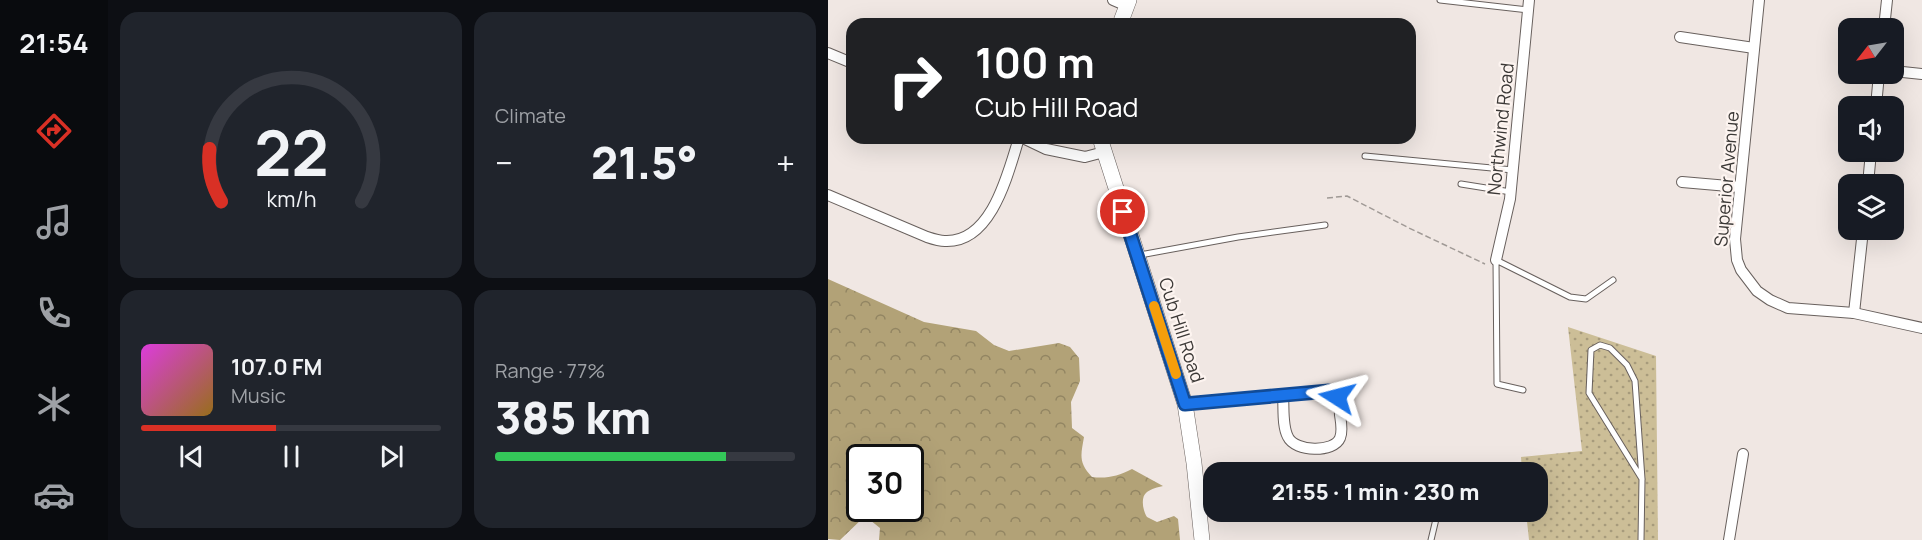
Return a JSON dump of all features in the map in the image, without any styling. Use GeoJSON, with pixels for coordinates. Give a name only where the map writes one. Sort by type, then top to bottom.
{"type":"FeatureCollection","features":[{"type":"Feature","properties":{"kind":"street","name":"Superior Avenue"},"geometry":{"type":"LineString","coordinates":[[1759,0],[1735,239],[1737,260],[1741,270],[1757,291],[1788,308],[1854,313],[1922,328]]}},
{"type":"Feature","properties":{"kind":"street"},"geometry":{"type":"LineString","coordinates":[[1885,18],[1887,0]]}},
{"type":"Feature","properties":{"kind":"street"},"geometry":{"type":"LineString","coordinates":[[1121,18],[1123,2]]}},
{"type":"Feature","properties":{"kind":"street","name":"Northwind Road"},"geometry":{"type":"LineString","coordinates":[[1497,260],[1511,192],[1528,5]]}},
{"type":"Feature","properties":{"kind":"street"},"geometry":{"type":"LineString","coordinates":[[1680,37],[1754,48]]}},
{"type":"Feature","properties":{"kind":"street"},"geometry":{"type":"LineString","coordinates":[[828,53],[846,60]]}},
{"type":"Feature","properties":{"kind":"street"},"geometry":{"type":"LineString","coordinates":[[1904,72],[1922,74]]}},
{"type":"Feature","properties":{"kind":"street"},"geometry":{"type":"LineString","coordinates":[[828,195],[927,237],[953,241],[977,229],[990,215],[1019,144]]}},
{"type":"Feature","properties":{"kind":"street"},"geometry":{"type":"LineString","coordinates":[[1036,144],[1085,157],[1102,145]]}},
{"type":"Feature","properties":{"kind":"street","name":"Cub Hill Road"},"geometry":{"type":"LineString","coordinates":[[1102,145],[1185,404],[1202,540]]}},
{"type":"Feature","properties":{"kind":"street"},"geometry":{"type":"LineString","coordinates":[[1682,182],[1740,187]]}},
{"type":"Feature","properties":{"kind":"street"},"geometry":{"type":"LineString","coordinates":[[1854,313],[1862,240]]}},
{"type":"Feature","properties":{"kind":"street"},"geometry":{"type":"LineString","coordinates":[[1185,404],[1283,395],[1329,391],[1334,393],[1339,404],[1342,430],[1337,443],[1331,447],[1305,449],[1293,444],[1286,434],[1283,395]]}},
{"type":"Feature","properties":{"kind":"street"},"geometry":{"type":"LineString","coordinates":[[1729,540],[1743,454]]}},
{"type":"Feature","properties":{"kind":"lane"},"geometry":{"type":"LineString","coordinates":[[1440,0],[1528,5]]}},
{"type":"Feature","properties":{"kind":"lane"},"geometry":{"type":"LineString","coordinates":[[1365,156],[1513,170]]}},
{"type":"Feature","properties":{"kind":"lane"},"geometry":{"type":"LineString","coordinates":[[1461,184],[1511,192]]}},
{"type":"Feature","properties":{"kind":"lane"},"geometry":{"type":"LineString","coordinates":[[1137,256],[1238,237],[1325,225]]}},
{"type":"Feature","properties":{"kind":"lane"},"geometry":{"type":"LineString","coordinates":[[1523,390],[1497,384],[1497,260],[1570,297],[1586,299],[1613,280]]}},
{"type":"Feature","properties":{"kind":"lane"},"geometry":{"type":"LineString","coordinates":[[1641,540],[1642,479],[1635,381],[1627,364],[1610,348],[1600,345],[1591,350],[1589,393],[1642,479]]}},
{"type":"Feature","properties":{"kind":"lane"},"geometry":{"type":"LineString","coordinates":[[1431,540],[1435,522]]}},
{"type":"Feature","properties":{"kind":"path"},"geometry":{"type":"LineString","coordinates":[[1327,198],[1347,196],[1485,265],[1493,264],[1497,260]]}},
{"type":"Feature","properties":{"kind":"shaded area"},"geometry":{"type":"Polygon","coordinates":[[[1568,327],[1656,356],[1658,540],[1529,540],[1527,522],[1548,522],[1548,462],[1521,462],[1521,457],[1582,451],[1568,327]]]}},
{"type":"Feature","properties":{"kind":"green space"},"geometry":{"type":"Polygon","coordinates":[[[828,279],[924,322],[976,331],[994,345],[1009,351],[1059,343],[1070,347],[1079,358],[1080,381],[1071,402],[1072,428],[1084,437],[1082,454],[1084,467],[1092,477],[1097,478],[1132,469],[1163,486],[1145,494],[1144,511],[1147,517],[1157,522],[1174,516],[1178,519],[1180,540],[879,540],[880,528],[872,522],[924,522],[924,444],[846,444],[846,522],[859,522],[840,540],[828,539],[828,279]]]}},
{"type":"Feature","properties":{"kind":"slow traffic"},"geometry":{"type":"LineString","coordinates":[[1154,306],[1176,374]]}},
{"type":"Feature","properties":{"kind":"route"},"geometry":{"type":"LineString","coordinates":[[1123,212],[1185,404],[1329,391],[1337,397]]}}]}
